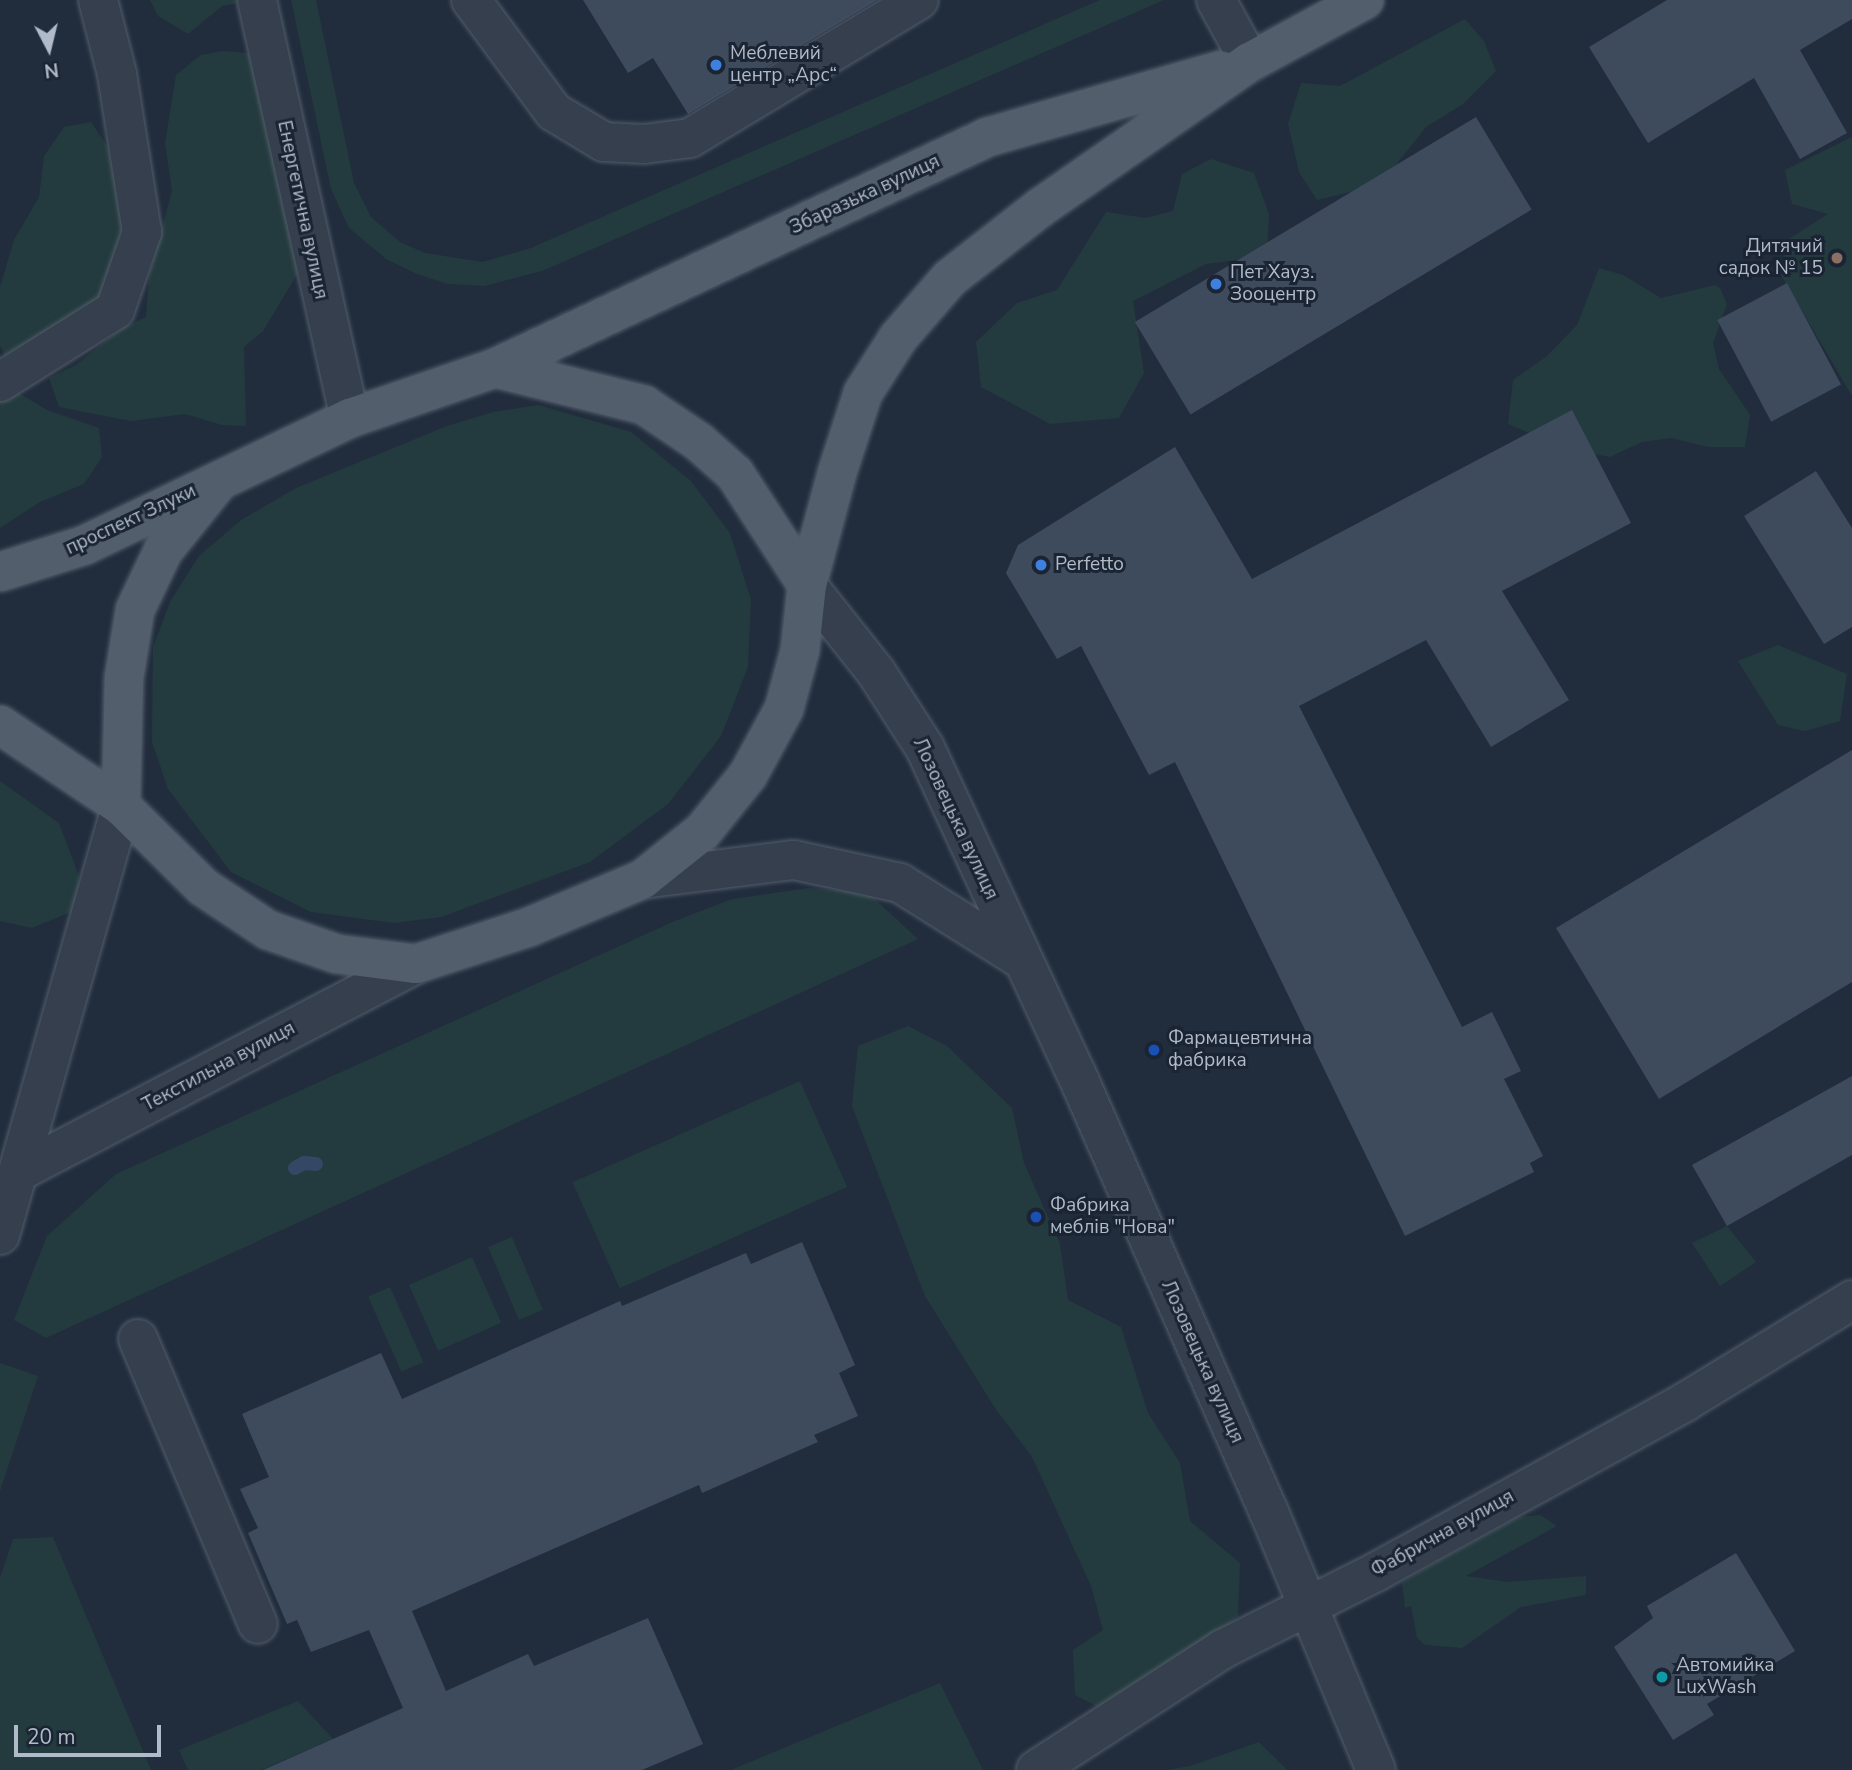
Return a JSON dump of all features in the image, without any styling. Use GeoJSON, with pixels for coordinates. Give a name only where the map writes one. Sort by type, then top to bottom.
{"type":"FeatureCollection","features":[{"type":"Feature","properties":{"kind":"main road","name":"Збаразька вулиця"},"geometry":{"type":"LineString","coordinates":[[416,964],[529,927],[643,879],[703,831],[748,775],[784,709],[800,650],[807,585],[863,393],[898,338],[950,278],[1041,207],[1250,62],[1364,0]]}},
{"type":"Feature","properties":{"kind":"main road","name":"Збаразька вулиця"},"geometry":{"type":"LineString","coordinates":[[351,418],[495,368],[988,137],[1250,62]]}},
{"type":"Feature","properties":{"kind":"main road"},"geometry":{"type":"LineString","coordinates":[[495,368],[644,405],[699,442],[735,474],[807,585]]}},
{"type":"Feature","properties":{"kind":"main road","name":"проспект Злуки"},"geometry":{"type":"LineString","coordinates":[[0,572],[85,545],[351,418]]}},
{"type":"Feature","properties":{"kind":"main road"},"geometry":{"type":"LineString","coordinates":[[121,806],[124,678],[135,610],[163,551],[222,478]]}},
{"type":"Feature","properties":{"kind":"main road"},"geometry":{"type":"LineString","coordinates":[[0,725],[121,806],[203,887],[268,930],[337,954],[416,964]]}},
{"type":"Feature","properties":{"kind":"street"},"geometry":{"type":"LineString","coordinates":[[0,382],[115,310],[142,232],[117,74],[98,0]]}},
{"type":"Feature","properties":{"kind":"street","name":"Енергетична вулиця"},"geometry":{"type":"LineString","coordinates":[[257,0],[351,418]]}},
{"type":"Feature","properties":{"kind":"street"},"geometry":{"type":"LineString","coordinates":[[471,0],[554,112],[604,142],[644,144],[690,138],[919,0]]}},
{"type":"Feature","properties":{"kind":"street"},"geometry":{"type":"LineString","coordinates":[[1216,0],[1250,62]]}},
{"type":"Feature","properties":{"kind":"street","name":"Лозовецька вулиця"},"geometry":{"type":"LineString","coordinates":[[807,585],[876,672],[925,748],[1019,958],[1077,1075],[1376,1770]]}},
{"type":"Feature","properties":{"kind":"street"},"geometry":{"type":"LineString","coordinates":[[0,1235],[22,1170],[121,806]]}},
{"type":"Feature","properties":{"kind":"street","name":"Лозовецька вулиця"},"geometry":{"type":"LineString","coordinates":[[643,879],[794,860],[900,883],[1019,958]]}},
{"type":"Feature","properties":{"kind":"street","name":"Текстильна вулиця"},"geometry":{"type":"LineString","coordinates":[[22,1170],[416,964]]}},
{"type":"Feature","properties":{"kind":"street","name":"Фабрична вулиця"},"geometry":{"type":"LineString","coordinates":[[1036,1770],[1223,1649],[1376,1572],[1685,1402],[1852,1300]]}},
{"type":"Feature","properties":{"kind":"street"},"geometry":{"type":"LineString","coordinates":[[138,1339],[258,1624]]}},
{"type":"Feature","properties":{"kind":"green space"},"geometry":{"type":"Polygon","coordinates":[[[150,0],[256,0],[222,6],[188,34],[158,16],[150,0]]]}},
{"type":"Feature","properties":{"kind":"green space"},"geometry":{"type":"Polygon","coordinates":[[[291,0],[316,0],[354,183],[371,217],[400,242],[425,253],[483,262],[531,248],[1100,0],[1164,0],[542,271],[484,286],[448,284],[417,274],[386,259],[349,228],[331,189],[291,0]]]}},
{"type":"Feature","properties":{"kind":"green space"},"geometry":{"type":"Polygon","coordinates":[[[1465,19],[1484,41],[1496,71],[1463,104],[1426,127],[1380,185],[1317,200],[1299,172],[1288,124],[1301,83],[1340,86],[1465,19]]]}},
{"type":"Feature","properties":{"kind":"green space"},"geometry":{"type":"Polygon","coordinates":[[[222,51],[258,54],[307,258],[263,331],[244,347],[246,426],[222,425],[185,414],[131,421],[59,407],[49,378],[76,365],[122,328],[146,317],[149,277],[172,191],[165,143],[176,75],[201,55],[222,51]]]}},
{"type":"Feature","properties":{"kind":"green space"},"geometry":{"type":"Polygon","coordinates":[[[91,122],[108,147],[124,225],[95,312],[8,362],[0,346],[0,287],[14,240],[39,197],[44,156],[64,127],[91,122]]]}},
{"type":"Feature","properties":{"kind":"green space"},"geometry":{"type":"Polygon","coordinates":[[[1852,137],[1852,396],[1781,275],[1786,241],[1828,214],[1792,204],[1785,170],[1852,137]]]}},
{"type":"Feature","properties":{"kind":"green space"},"geometry":{"type":"Polygon","coordinates":[[[1211,159],[1254,173],[1269,214],[1267,256],[1206,264],[1133,301],[1144,373],[1119,418],[1050,424],[981,387],[976,342],[1017,303],[1057,290],[1106,212],[1146,218],[1173,211],[1182,174],[1211,159]]]}},
{"type":"Feature","properties":{"kind":"green space"},"geometry":{"type":"Polygon","coordinates":[[[1599,268],[1623,275],[1661,298],[1715,285],[1720,288],[1727,304],[1713,343],[1719,369],[1750,415],[1745,447],[1708,447],[1671,438],[1642,442],[1610,457],[1568,449],[1508,424],[1513,380],[1547,356],[1577,325],[1599,268]]]}},
{"type":"Feature","properties":{"kind":"green space"},"geometry":{"type":"Polygon","coordinates":[[[12,389],[47,410],[99,428],[102,457],[84,484],[40,502],[0,528],[0,396],[12,389]]]}},
{"type":"Feature","properties":{"kind":"green space"},"geometry":{"type":"Polygon","coordinates":[[[539,405],[631,432],[691,481],[730,533],[751,600],[748,667],[721,736],[668,804],[590,862],[441,917],[394,923],[311,912],[231,872],[168,789],[152,742],[153,647],[171,600],[199,556],[241,520],[296,488],[447,426],[493,412],[539,405]]]}},
{"type":"Feature","properties":{"kind":"green space"},"geometry":{"type":"Polygon","coordinates":[[[1778,645],[1847,674],[1840,721],[1805,731],[1778,725],[1738,661],[1778,645]]]}},
{"type":"Feature","properties":{"kind":"green space"},"geometry":{"type":"Polygon","coordinates":[[[0,781],[59,823],[79,876],[78,909],[32,928],[0,921],[0,781]]]}},
{"type":"Feature","properties":{"kind":"green space"},"geometry":{"type":"Polygon","coordinates":[[[809,888],[868,893],[918,939],[46,1338],[14,1320],[47,1236],[116,1174],[675,921],[732,899],[809,888]]]}},
{"type":"Feature","properties":{"kind":"green space"},"geometry":{"type":"Polygon","coordinates":[[[908,1026],[947,1046],[1012,1108],[1024,1163],[1060,1244],[1068,1300],[1121,1327],[1148,1413],[1180,1463],[1190,1521],[1240,1563],[1238,1617],[1113,1715],[1075,1695],[1073,1650],[1103,1630],[1091,1586],[1032,1457],[995,1408],[925,1296],[852,1106],[858,1046],[908,1026]]]}},
{"type":"Feature","properties":{"kind":"green space"},"geometry":{"type":"Polygon","coordinates":[[[800,1081],[847,1187],[620,1288],[573,1182],[800,1081]]]}},
{"type":"Feature","properties":{"kind":"green space"},"geometry":{"type":"Polygon","coordinates":[[[1727,1226],[1756,1262],[1720,1286],[1692,1243],[1727,1226]]]}},
{"type":"Feature","properties":{"kind":"green space"},"geometry":{"type":"Polygon","coordinates":[[[512,1237],[543,1310],[519,1320],[488,1247],[512,1237]]]}},
{"type":"Feature","properties":{"kind":"green space"},"geometry":{"type":"Polygon","coordinates":[[[472,1257],[501,1323],[438,1351],[409,1285],[472,1257]]]}},
{"type":"Feature","properties":{"kind":"green space"},"geometry":{"type":"Polygon","coordinates":[[[390,1287],[423,1362],[401,1372],[368,1297],[390,1287]]]}},
{"type":"Feature","properties":{"kind":"green space"},"geometry":{"type":"Polygon","coordinates":[[[0,1363],[38,1376],[0,1491],[0,1363]]]}},
{"type":"Feature","properties":{"kind":"green space"},"geometry":{"type":"Polygon","coordinates":[[[1540,1515],[1557,1526],[1466,1576],[1508,1582],[1586,1576],[1586,1595],[1521,1607],[1462,1648],[1425,1645],[1417,1638],[1411,1606],[1405,1608],[1402,1582],[1518,1517],[1540,1515]]]}},
{"type":"Feature","properties":{"kind":"green space"},"geometry":{"type":"Polygon","coordinates":[[[53,1537],[151,1770],[0,1770],[0,1578],[13,1539],[53,1537]]]}},
{"type":"Feature","properties":{"kind":"green space"},"geometry":{"type":"Polygon","coordinates":[[[940,1683],[983,1770],[731,1770],[940,1683]]]}},
{"type":"Feature","properties":{"kind":"green space"},"geometry":{"type":"Polygon","coordinates":[[[298,1701],[333,1739],[261,1770],[188,1770],[179,1750],[298,1701]]]}},
{"type":"Feature","properties":{"kind":"green space"},"geometry":{"type":"Polygon","coordinates":[[[1259,1742],[1287,1770],[1167,1770],[1190,1766],[1259,1742]]]}},
{"type":"Feature","properties":{"kind":"building","name":"Меблевий центр „Арс“"},"geometry":{"type":"Polygon","coordinates":[[[583,0],[877,0],[688,114],[653,58],[628,73],[583,0]]]}},
{"type":"Feature","properties":{"kind":"building"},"geometry":{"type":"Polygon","coordinates":[[[1667,0],[1852,0],[1852,19],[1800,50],[1847,133],[1800,159],[1754,78],[1648,143],[1589,47],[1667,0]]]}},
{"type":"Feature","properties":{"kind":"building"},"geometry":{"type":"Polygon","coordinates":[[[1476,117],[1532,210],[1190,415],[1135,322],[1476,117]]]}},
{"type":"Feature","properties":{"kind":"building"},"geometry":{"type":"Polygon","coordinates":[[[1787,283],[1841,385],[1771,422],[1717,320],[1787,283]]]}},
{"type":"Feature","properties":{"kind":"building"},"geometry":{"type":"Polygon","coordinates":[[[1572,410],[1631,523],[1502,591],[1569,700],[1491,747],[1426,640],[1299,706],[1462,1027],[1492,1012],[1521,1071],[1504,1079],[1543,1156],[1530,1163],[1534,1172],[1405,1236],[1175,762],[1149,775],[1081,646],[1057,659],[1006,573],[1018,545],[1175,447],[1252,579],[1572,410]]]}},
{"type":"Feature","properties":{"kind":"building"},"geometry":{"type":"Polygon","coordinates":[[[1816,471],[1852,528],[1852,627],[1824,644],[1744,516],[1816,471]]]}},
{"type":"Feature","properties":{"kind":"building"},"geometry":{"type":"Polygon","coordinates":[[[1852,750],[1852,982],[1659,1099],[1556,928],[1852,750]]]}},
{"type":"Feature","properties":{"kind":"building"},"geometry":{"type":"Polygon","coordinates":[[[1852,1076],[1852,1155],[1727,1226],[1692,1165],[1852,1076]]]}},
{"type":"Feature","properties":{"kind":"building"},"geometry":{"type":"Polygon","coordinates":[[[802,1242],[855,1365],[839,1373],[858,1416],[814,1435],[818,1442],[702,1493],[699,1485],[412,1611],[446,1691],[528,1654],[534,1666],[648,1618],[703,1744],[642,1770],[263,1770],[403,1708],[369,1630],[311,1652],[297,1620],[287,1624],[248,1533],[258,1528],[240,1489],[269,1477],[242,1414],[381,1353],[402,1399],[620,1301],[622,1306],[746,1253],[751,1264],[802,1242]]]}},
{"type":"Feature","properties":{"kind":"building"},"geometry":{"type":"Polygon","coordinates":[[[1736,1553],[1795,1651],[1707,1704],[1714,1715],[1673,1740],[1614,1647],[1653,1618],[1647,1606],[1736,1553]]]}},
{"type":"Feature","properties":{"kind":"waterway"},"geometry":{"type":"LineString","coordinates":[[295,1168],[304,1163],[316,1164]]}},
{"type":"Feature","properties":{"kind":"place","name":"Меблевий центр „Арс“"},"geometry":{"type":"Point","coordinates":[716,65]}},
{"type":"Feature","properties":{"kind":"place","name":"Дитячий садок № 15"},"geometry":{"type":"Point","coordinates":[1837,258]}},
{"type":"Feature","properties":{"kind":"place","name":"Пет Хауз. Зооцентр"},"geometry":{"type":"Point","coordinates":[1216,284]}},
{"type":"Feature","properties":{"kind":"place","name":"Perfetto"},"geometry":{"type":"Point","coordinates":[1041,565]}},
{"type":"Feature","properties":{"kind":"place","name":"Фармацевтична фабрика"},"geometry":{"type":"Point","coordinates":[1154,1050]}},
{"type":"Feature","properties":{"kind":"place","name":"Фабрика меблів \"Нова\""},"geometry":{"type":"Point","coordinates":[1036,1217]}},
{"type":"Feature","properties":{"kind":"place","name":"Автомийка LuxWash"},"geometry":{"type":"Point","coordinates":[1662,1677]}}]}
